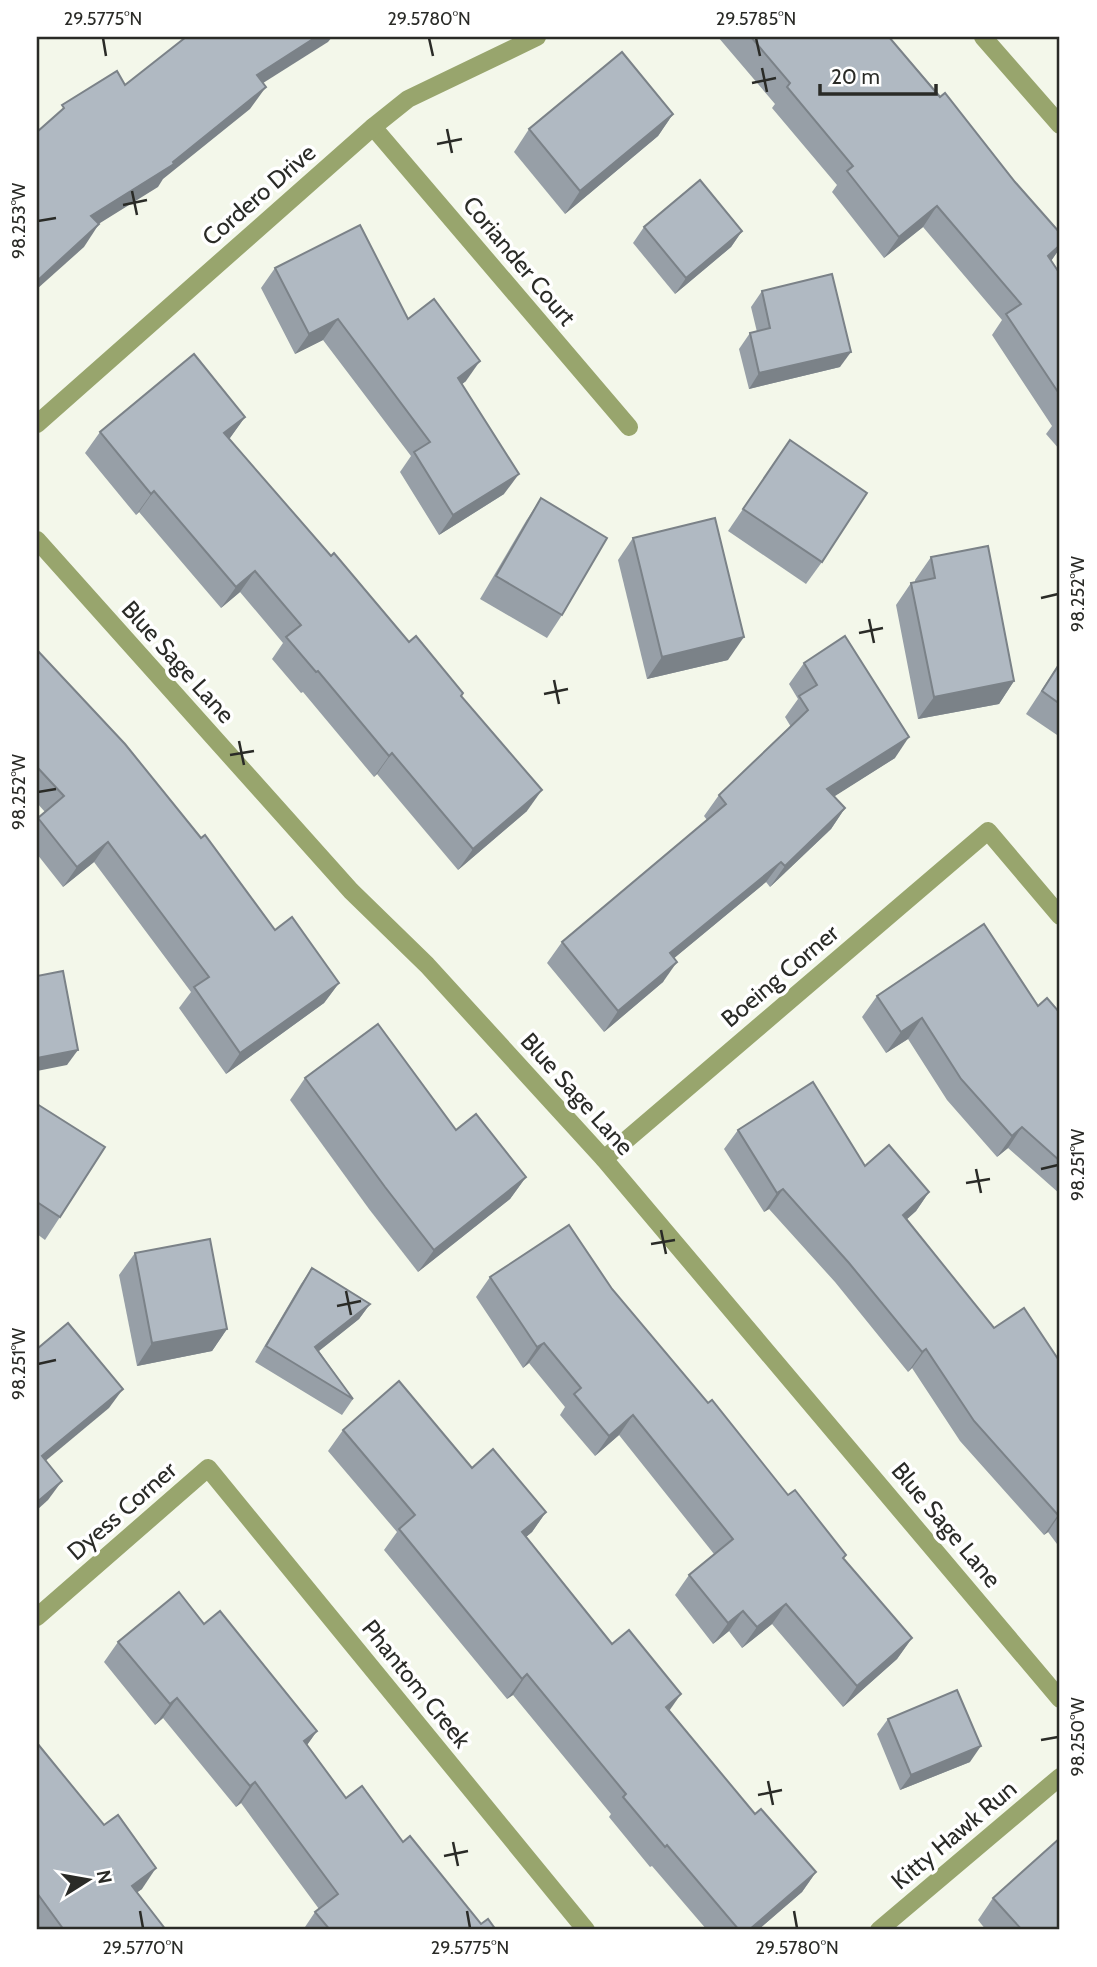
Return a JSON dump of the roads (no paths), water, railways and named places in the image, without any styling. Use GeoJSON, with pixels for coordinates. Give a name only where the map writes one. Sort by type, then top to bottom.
{"type":"FeatureCollection","features":[{"type":"Feature","properties":{"kind":"street","name":"Cordero Drive"},"geometry":{"type":"LineString","coordinates":[[37,424],[408,99],[537,37]]}},
{"type":"Feature","properties":{"kind":"street"},"geometry":{"type":"LineString","coordinates":[[982,37],[1060,125]]}},
{"type":"Feature","properties":{"kind":"street","name":"Coriander Court"},"geometry":{"type":"LineString","coordinates":[[373,127],[628,427]]}},
{"type":"Feature","properties":{"kind":"street","name":"Blue Sage Lane"},"geometry":{"type":"LineString","coordinates":[[37,540],[351,891],[427,965],[604,1159],[1060,1699]]}},
{"type":"Feature","properties":{"kind":"street","name":"Boeing Corner"},"geometry":{"type":"LineString","coordinates":[[604,1159],[988,831],[1060,916]]}},
{"type":"Feature","properties":{"kind":"street","name":"Dyess Corner"},"geometry":{"type":"LineString","coordinates":[[37,1617],[208,1468]]}},
{"type":"Feature","properties":{"kind":"street","name":"Phantom Creek"},"geometry":{"type":"LineString","coordinates":[[208,1468],[586,1930]]}},
{"type":"Feature","properties":{"kind":"street","name":"Kitty Hawk Run"},"geometry":{"type":"LineString","coordinates":[[879,1930],[1060,1777]]}}]}
